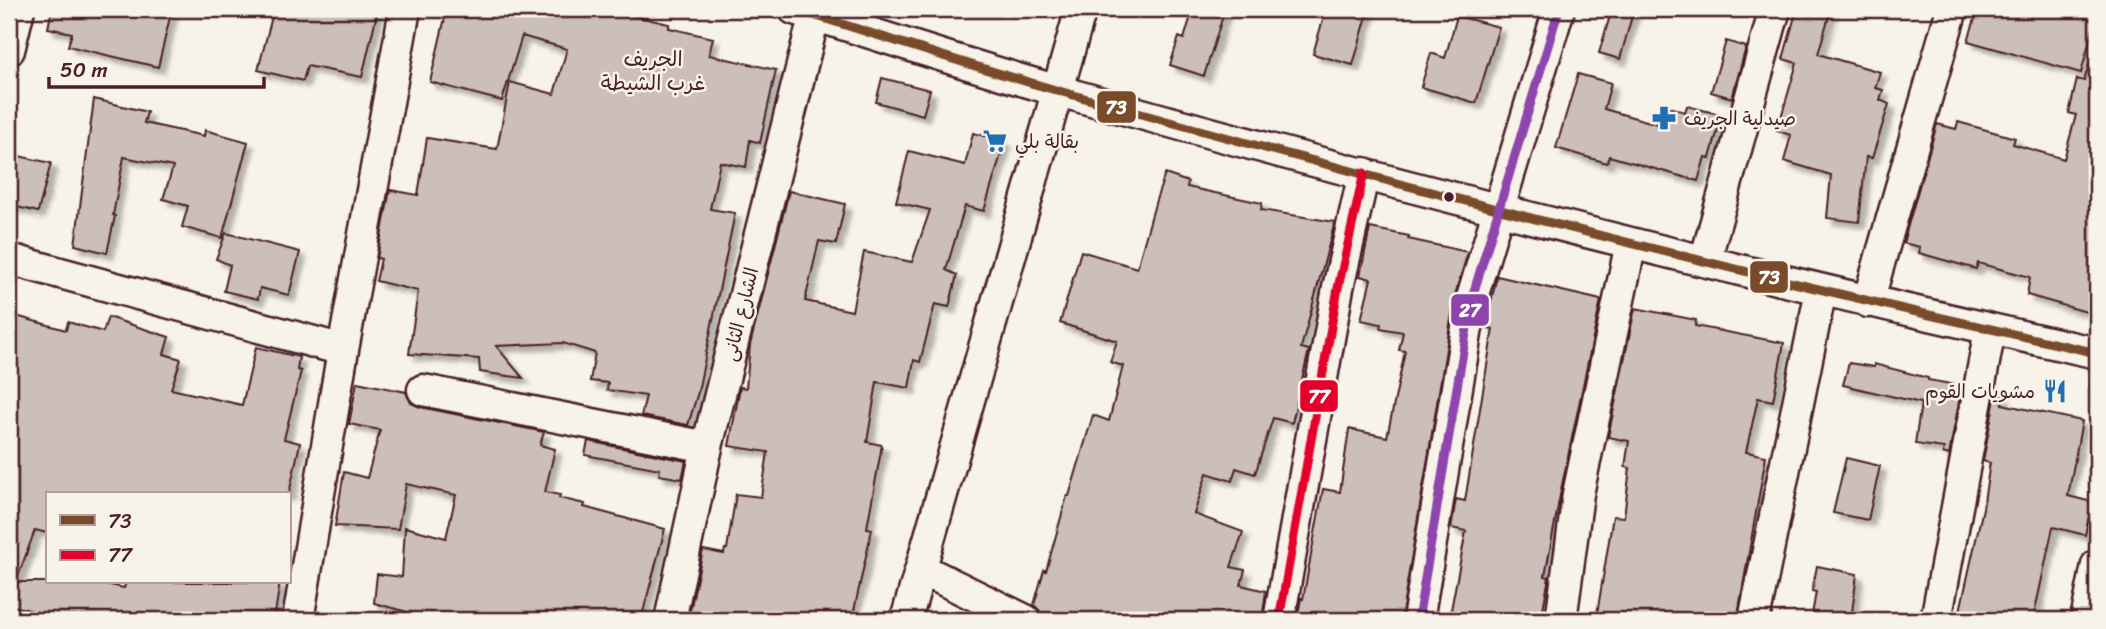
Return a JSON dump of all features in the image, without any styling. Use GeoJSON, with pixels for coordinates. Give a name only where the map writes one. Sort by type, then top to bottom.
{"type":"FeatureCollection","features":[{"type":"Feature","properties":{"kind":"street"},"geometry":{"type":"LineString","coordinates":[[9,50],[19,9]]}},
{"type":"Feature","properties":{"kind":"street"},"geometry":{"type":"LineString","coordinates":[[298,620],[343,350],[405,9]]}},
{"type":"Feature","properties":{"kind":"street"},"geometry":{"type":"LineString","coordinates":[[906,620],[1081,9]]}},
{"type":"Feature","properties":{"kind":"street"},"geometry":{"type":"LineString","coordinates":[[1418,620],[1472,298],[1559,9]]}},
{"type":"Feature","properties":{"kind":"street"},"geometry":{"type":"LineString","coordinates":[[1705,261],[1775,9]]}},
{"type":"Feature","properties":{"kind":"street"},"geometry":{"type":"LineString","coordinates":[[1868,302],[1952,9]]}},
{"type":"Feature","properties":{"kind":"street"},"geometry":{"type":"LineString","coordinates":[[808,11],[1056,90],[1499,209],[1868,302],[2097,353]]}},
{"type":"Feature","properties":{"kind":"street","name":"الشارع الثانى"},"geometry":{"type":"LineString","coordinates":[[670,620],[707,447],[808,11]]}},
{"type":"Feature","properties":{"kind":"street"},"geometry":{"type":"LineString","coordinates":[[1279,620],[1338,288],[1364,173]]}},
{"type":"Feature","properties":{"kind":"street"},"geometry":{"type":"LineString","coordinates":[[1561,620],[1578,494],[1631,243]]}},
{"type":"Feature","properties":{"kind":"street"},"geometry":{"type":"LineString","coordinates":[[9,259],[343,350]]}},
{"type":"Feature","properties":{"kind":"street"},"geometry":{"type":"LineString","coordinates":[[1754,620],[1821,290]]}},
{"type":"Feature","properties":{"kind":"street"},"geometry":{"type":"LineString","coordinates":[[1936,620],[1990,330]]}},
{"type":"Feature","properties":{"kind":"street"},"geometry":{"type":"LineString","coordinates":[[424,390],[707,447]]}},
{"type":"Feature","properties":{"kind":"street"},"geometry":{"type":"LineString","coordinates":[[2086,620],[2097,565]]}},
{"type":"Feature","properties":{"kind":"street"},"geometry":{"type":"LineString","coordinates":[[920,569],[1025,620]]}},
{"type":"Feature","properties":{"kind":"building"},"geometry":{"type":"Polygon","coordinates":[[[52,9],[172,9],[158,67],[68,46],[72,33],[48,28],[52,9]]]}},
{"type":"Feature","properties":{"kind":"building"},"geometry":{"type":"Polygon","coordinates":[[[274,9],[378,9],[362,77],[307,66],[303,81],[258,70],[274,9]]]}},
{"type":"Feature","properties":{"kind":"building"},"geometry":{"type":"Polygon","coordinates":[[[447,9],[604,9],[669,24],[669,28],[713,38],[709,55],[776,70],[760,143],[750,140],[746,167],[720,162],[710,209],[735,213],[698,392],[688,425],[641,416],[646,396],[607,390],[608,383],[590,381],[595,353],[563,343],[496,346],[523,378],[480,372],[479,359],[409,354],[418,291],[376,281],[381,259],[377,258],[390,190],[418,195],[427,138],[497,149],[510,82],[554,94],[567,49],[522,36],[502,101],[430,82],[447,9]]]}},
{"type":"Feature","properties":{"kind":"building"},"geometry":{"type":"Polygon","coordinates":[[[1193,9],[1225,9],[1204,76],[1170,65],[1179,37],[1184,39],[1193,9]]]}},
{"type":"Feature","properties":{"kind":"building"},"geometry":{"type":"Polygon","coordinates":[[[1326,9],[1369,9],[1353,65],[1313,54],[1326,9]]]}},
{"type":"Feature","properties":{"kind":"building"},"geometry":{"type":"Polygon","coordinates":[[[1612,9],[1634,9],[1620,59],[1599,53],[1612,9]]]}},
{"type":"Feature","properties":{"kind":"building"},"geometry":{"type":"Polygon","coordinates":[[[1797,9],[1831,9],[1818,54],[1880,72],[1875,88],[1883,90],[1880,100],[1889,104],[1872,158],[1866,157],[1859,222],[1827,218],[1831,175],[1784,161],[1791,135],[1777,131],[1797,63],[1783,59],[1797,9]]]}},
{"type":"Feature","properties":{"kind":"building"},"geometry":{"type":"Polygon","coordinates":[[[1978,9],[2077,9],[2097,13],[2081,73],[1968,41],[1978,9]]]}},
{"type":"Feature","properties":{"kind":"building"},"geometry":{"type":"Polygon","coordinates":[[[1457,16],[1499,27],[1476,103],[1421,87],[1431,53],[1445,58],[1457,16]]]}},
{"type":"Feature","properties":{"kind":"building"},"geometry":{"type":"Polygon","coordinates":[[[1726,41],[1746,47],[1732,98],[1711,92],[1726,41]]]}},
{"type":"Feature","properties":{"kind":"building"},"geometry":{"type":"Polygon","coordinates":[[[2090,62],[2097,63],[2097,315],[2027,295],[2030,277],[1978,263],[1976,269],[1919,253],[1920,247],[1903,243],[1937,124],[1956,129],[1958,122],[2015,138],[2013,144],[2064,159],[2076,115],[2069,113],[2077,79],[2084,81],[2090,62]]]}},
{"type":"Feature","properties":{"kind":"building"},"geometry":{"type":"Polygon","coordinates":[[[1578,74],[1611,83],[1604,109],[1657,124],[1662,105],[1685,112],[1687,106],[1722,115],[1710,158],[1705,157],[1698,181],[1609,156],[1607,163],[1556,148],[1578,74]]]}},
{"type":"Feature","properties":{"kind":"building"},"geometry":{"type":"Polygon","coordinates":[[[882,78],[930,90],[923,115],[876,102],[882,78]]]}},
{"type":"Feature","properties":{"kind":"building"},"geometry":{"type":"Polygon","coordinates":[[[94,99],[147,112],[144,123],[204,136],[205,130],[248,142],[222,238],[182,227],[188,206],[163,199],[173,167],[124,157],[107,253],[75,245],[94,99]]]}},
{"type":"Feature","properties":{"kind":"building"},"geometry":{"type":"Polygon","coordinates":[[[973,133],[1005,141],[984,211],[965,206],[946,270],[957,275],[949,307],[935,304],[920,362],[914,360],[909,388],[877,382],[867,442],[882,445],[867,528],[872,529],[852,620],[688,620],[703,550],[724,554],[727,549],[736,494],[761,497],[768,452],[729,446],[740,387],[746,388],[750,345],[789,191],[845,204],[836,244],[819,241],[805,301],[852,311],[864,252],[912,262],[930,210],[896,202],[909,151],[965,165],[973,133]]]}},
{"type":"Feature","properties":{"kind":"building"},"geometry":{"type":"Polygon","coordinates":[[[9,154],[51,163],[38,212],[9,205],[9,154]]]}},
{"type":"Feature","properties":{"kind":"building"},"geometry":{"type":"Polygon","coordinates":[[[1165,174],[1188,182],[1187,187],[1262,203],[1261,210],[1335,222],[1301,348],[1309,350],[1292,423],[1273,418],[1255,474],[1236,468],[1232,481],[1207,473],[1194,514],[1243,532],[1231,567],[1245,570],[1241,585],[1266,591],[1262,620],[1042,620],[1040,611],[1034,605],[1067,496],[1093,415],[1109,421],[1123,366],[1110,362],[1117,341],[1060,323],[1081,251],[1137,268],[1165,174]]]}},
{"type":"Feature","properties":{"kind":"building"},"geometry":{"type":"Polygon","coordinates":[[[1370,228],[1468,252],[1455,295],[1401,620],[1355,613],[1354,620],[1297,620],[1323,489],[1340,492],[1349,429],[1387,437],[1405,351],[1399,350],[1403,332],[1380,328],[1381,324],[1361,320],[1371,279],[1360,276],[1370,228]]]}},
{"type":"Feature","properties":{"kind":"building"},"geometry":{"type":"Polygon","coordinates":[[[226,233],[300,252],[289,295],[260,288],[258,299],[224,291],[230,265],[216,259],[226,233]]]}},
{"type":"Feature","properties":{"kind":"building"},"geometry":{"type":"Polygon","coordinates":[[[1497,276],[1601,300],[1561,490],[1545,576],[1549,577],[1541,620],[1459,620],[1461,612],[1451,610],[1466,531],[1451,528],[1456,499],[1465,501],[1493,329],[1485,327],[1497,276]]]}},
{"type":"Feature","properties":{"kind":"building"},"geometry":{"type":"Polygon","coordinates":[[[1635,308],[1696,320],[1695,326],[1784,343],[1773,401],[1758,398],[1746,452],[1766,456],[1737,620],[1596,620],[1613,516],[1624,517],[1630,468],[1625,467],[1629,441],[1608,437],[1635,308]]]}},
{"type":"Feature","properties":{"kind":"building"},"geometry":{"type":"Polygon","coordinates":[[[9,314],[66,330],[68,322],[103,332],[108,317],[169,337],[164,354],[181,359],[171,389],[242,405],[256,347],[299,357],[297,370],[301,371],[284,439],[300,443],[289,492],[46,492],[46,533],[35,530],[16,582],[106,584],[124,588],[125,584],[280,584],[274,620],[70,620],[9,605],[9,314]]]}},
{"type":"Feature","properties":{"kind":"building"},"geometry":{"type":"Polygon","coordinates":[[[1849,363],[1874,367],[1874,364],[1928,380],[1962,386],[1949,455],[1943,453],[1944,448],[1915,444],[1921,403],[1843,385],[1849,363]]]}},
{"type":"Feature","properties":{"kind":"building"},"geometry":{"type":"Polygon","coordinates":[[[357,382],[406,392],[411,403],[420,407],[544,432],[540,445],[555,449],[545,492],[585,504],[584,507],[665,529],[641,620],[437,620],[374,603],[377,574],[402,577],[405,527],[446,538],[456,495],[406,484],[398,529],[335,526],[344,472],[367,478],[380,430],[349,424],[357,382]]]}},
{"type":"Feature","properties":{"kind":"building"},"geometry":{"type":"Polygon","coordinates":[[[1996,393],[2004,395],[2002,404],[2082,421],[2068,496],[2092,502],[2085,535],[2053,527],[2033,620],[1958,620],[1983,508],[1990,463],[1983,461],[1996,393]]]}},
{"type":"Feature","properties":{"kind":"building"},"geometry":{"type":"Polygon","coordinates":[[[588,441],[686,461],[682,479],[659,475],[660,469],[585,455],[588,441]]]}},
{"type":"Feature","properties":{"kind":"building"},"geometry":{"type":"Polygon","coordinates":[[[1846,458],[1880,466],[1868,520],[1833,513],[1846,458]]]}},
{"type":"Feature","properties":{"kind":"building"},"geometry":{"type":"Polygon","coordinates":[[[1817,566],[1857,574],[1851,620],[1813,620],[1816,592],[1812,591],[1817,566]]]}},
{"type":"Feature","properties":{"kind":"transit line","name":"73"},"geometry":{"type":"LineString","coordinates":[[794,9],[1059,91],[1317,162],[1706,262],[2097,353]]}},
{"type":"Feature","properties":{"kind":"transit line","name":"27"},"geometry":{"type":"LineString","coordinates":[[1418,620],[1472,298],[1559,9]]}},
{"type":"Feature","properties":{"kind":"transit line","name":"77"},"geometry":{"type":"LineString","coordinates":[[1279,620],[1338,288],[1364,173]]}},
{"type":"Feature","properties":{"kind":"place","name":"صيدلية الجريف"},"geometry":{"type":"Point","coordinates":[1664,118]}},
{"type":"Feature","properties":{"kind":"place","name":"بقالة بلي"},"geometry":{"type":"Point","coordinates":[995,141]}},
{"type":"Feature","properties":{"kind":"place","name":"مشويات القوم"},"geometry":{"type":"Point","coordinates":[2055,391]}},
{"type":"Feature","properties":{"kind":"district","name":"الجريف غرب الشيطة"},"geometry":{"type":"Point","coordinates":[653,71]}}]}
